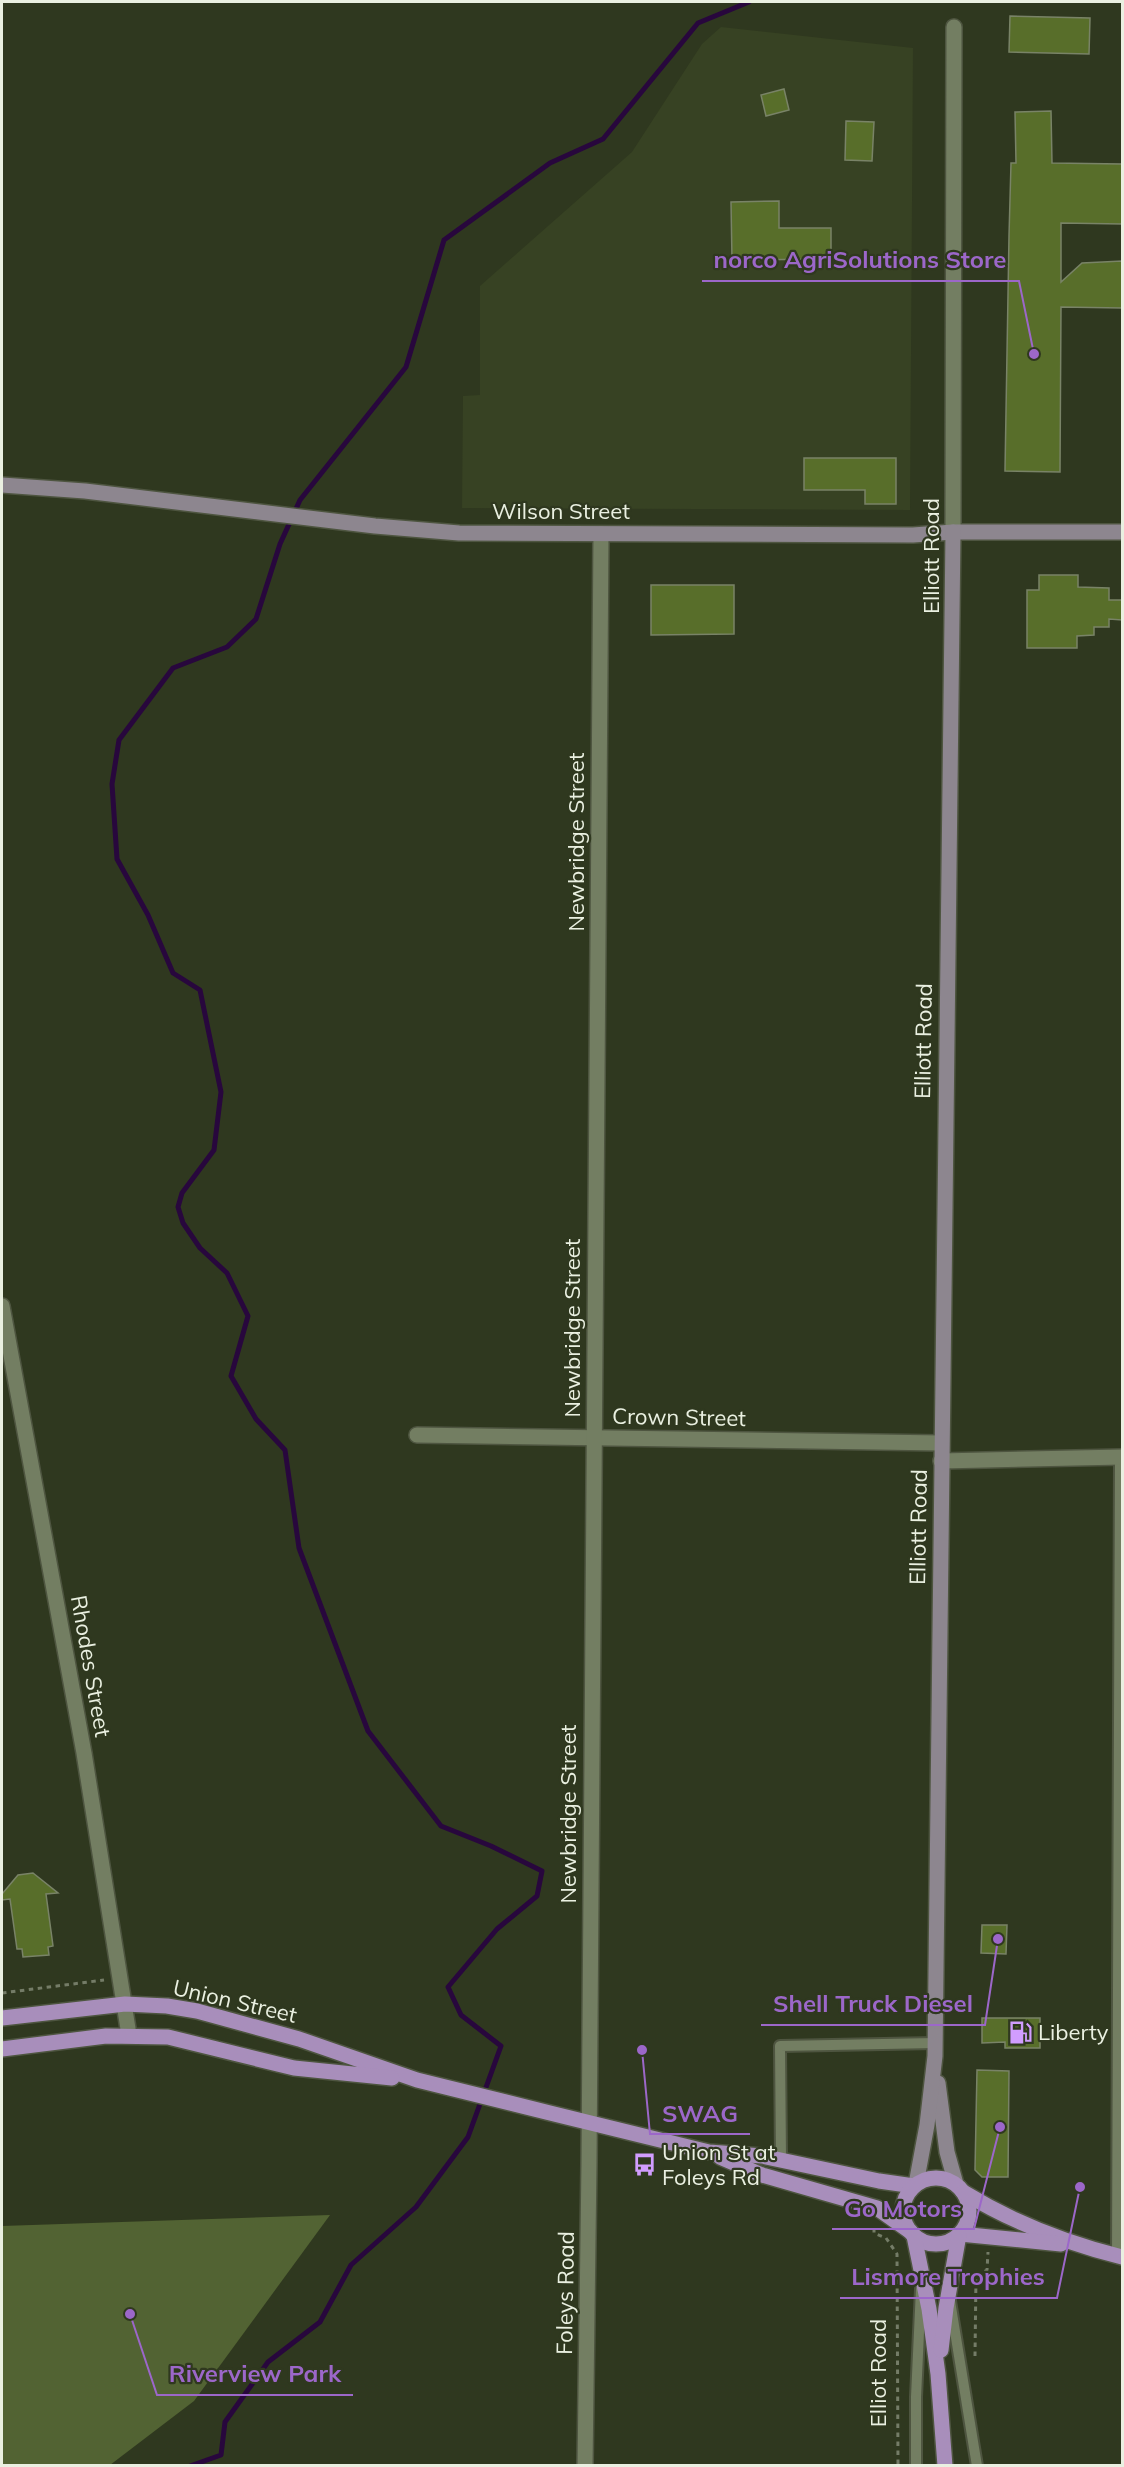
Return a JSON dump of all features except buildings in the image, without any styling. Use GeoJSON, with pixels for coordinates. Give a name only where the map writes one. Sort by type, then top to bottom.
{"type":"FeatureCollection","features":[{"type":"Feature","properties":{"kind":"main road","name":"Union Street"},"geometry":{"type":"LineString","coordinates":[[2,2018],[125,2004],[167,2006],[245,2023],[417,2080],[709,2152],[762,2175],[877,2208],[913,2234]]}},
{"type":"Feature","properties":{"kind":"main road","name":"Union Street"},"geometry":{"type":"LineString","coordinates":[[2,2049],[129,2035],[168,2037],[294,2067],[417,2080]]}},
{"type":"Feature","properties":{"kind":"main road","name":"Union Street"},"geometry":{"type":"LineString","coordinates":[[709,2152],[762,2156],[879,2181],[915,2185]]}},
{"type":"Feature","properties":{"kind":"main road"},"geometry":{"type":"LineString","coordinates":[[945,2466],[938,2374],[922,2272],[913,2234],[904,2217],[903,2208],[905,2200],[915,2185],[936,2178],[959,2188],[1007,2217],[1084,2247],[1120,2256]]}},
{"type":"Feature","properties":{"kind":"main road"},"geometry":{"type":"LineString","coordinates":[[938,2374],[948,2292],[959,2234],[969,2213],[967,2198],[959,2188]]}},
{"type":"Feature","properties":{"kind":"main road"},"geometry":{"type":"LineString","coordinates":[[913,2234],[921,2240],[937,2244],[959,2234],[1084,2247]]}},
{"type":"Feature","properties":{"kind":"street","name":"Elliott Road"},"geometry":{"type":"LineString","coordinates":[[915,2185],[927,2125],[935,2050],[953,532],[954,27]]}},
{"type":"Feature","properties":{"kind":"street","name":"Wilson Street"},"geometry":{"type":"LineString","coordinates":[[2,485],[85,491],[375,526],[459,533],[913,536],[953,532],[1122,532]]}},
{"type":"Feature","properties":{"kind":"street","name":"Newbridge Street"},"geometry":{"type":"LineString","coordinates":[[589,2122],[601,534]]}},
{"type":"Feature","properties":{"kind":"street","name":"Rhodes Street"},"geometry":{"type":"LineString","coordinates":[[2,1306],[84,1753],[129,2035]]}},
{"type":"Feature","properties":{"kind":"street","name":"Crown Street"},"geometry":{"type":"LineString","coordinates":[[417,1435],[941,1443]]}},
{"type":"Feature","properties":{"kind":"street"},"geometry":{"type":"LineString","coordinates":[[941,1461],[1121,1457]]}},
{"type":"Feature","properties":{"kind":"street","name":"Elliott Road"},"geometry":{"type":"LineString","coordinates":[[935,2050],[942,2122],[959,2188]]}},
{"type":"Feature","properties":{"kind":"street","name":"Foleys Road"},"geometry":{"type":"LineString","coordinates":[[585,2466],[589,2122]]}},
{"type":"Feature","properties":{"kind":"lane"},"geometry":{"type":"LineString","coordinates":[[1120,2256],[1121,1457]]}},
{"type":"Feature","properties":{"kind":"lane"},"geometry":{"type":"LineString","coordinates":[[781,2160],[780,2046],[935,2050]]}},
{"type":"Feature","properties":{"kind":"lane","name":"Elliot Road"},"geometry":{"type":"LineString","coordinates":[[916,2466],[916,2386],[922,2272]]}},
{"type":"Feature","properties":{"kind":"lane"},"geometry":{"type":"LineString","coordinates":[[948,2292],[977,2466]]}},
{"type":"Feature","properties":{"kind":"path"},"geometry":{"type":"LineString","coordinates":[[2,1993],[104,1980]]}},
{"type":"Feature","properties":{"kind":"path","name":"Elliot Road"},"geometry":{"type":"LineString","coordinates":[[876,2220],[874,2233],[886,2238],[897,2254],[898,2466]]}},
{"type":"Feature","properties":{"kind":"shaded area"},"geometry":{"type":"Polygon","coordinates":[[[721,27],[913,48],[910,510],[462,508],[463,396],[480,395],[480,286],[632,152],[702,44],[721,27]]]}},
{"type":"Feature","properties":{"kind":"shaded area"},"geometry":{"type":"Polygon","coordinates":[[[330,2215],[194,2401],[110,2465],[2,2465],[2,2226],[330,2215]]]}},
{"type":"Feature","properties":{"kind":"waterway"},"geometry":{"type":"LineString","coordinates":[[190,2466],[221,2455],[225,2422],[268,2362],[320,2322],[351,2265],[416,2207],[468,2137],[501,2046],[461,2015],[448,1987],[497,1929],[537,1896],[542,1871],[491,1846],[441,1826],[368,1731],[299,1548],[285,1450],[256,1419],[231,1376],[248,1316],[227,1273],[200,1248],[183,1223],[178,1207],[182,1193],[214,1150],[221,1092],[200,990],[173,973],[148,915],[117,859],[112,784],[119,740],[173,668],[227,647],[256,619],[280,544],[300,500],[406,367],[444,240],[550,163],[603,139],[698,23],[749,2]]}},
{"type":"Feature","properties":{"kind":"place","name":"norco AgriSolutions Store"},"geometry":{"type":"Point","coordinates":[1034,354]}},
{"type":"Feature","properties":{"kind":"place","name":"Shell Truck Diesel"},"geometry":{"type":"Point","coordinates":[998,1939]}},
{"type":"Feature","properties":{"kind":"place","name":"Liberty"},"geometry":{"type":"Point","coordinates":[1020,2032]}},
{"type":"Feature","properties":{"kind":"place","name":"SWAG"},"geometry":{"type":"Point","coordinates":[642,2050]}},
{"type":"Feature","properties":{"kind":"place","name":"Go Motors"},"geometry":{"type":"Point","coordinates":[1000,2127]}},
{"type":"Feature","properties":{"kind":"place","name":"Union St at Foleys Rd"},"geometry":{"type":"Point","coordinates":[644,2165]}},
{"type":"Feature","properties":{"kind":"place","name":"Lismore Trophies"},"geometry":{"type":"Point","coordinates":[1080,2187]}},
{"type":"Feature","properties":{"kind":"place","name":"Riverview Park"},"geometry":{"type":"Point","coordinates":[130,2314]}}]}
